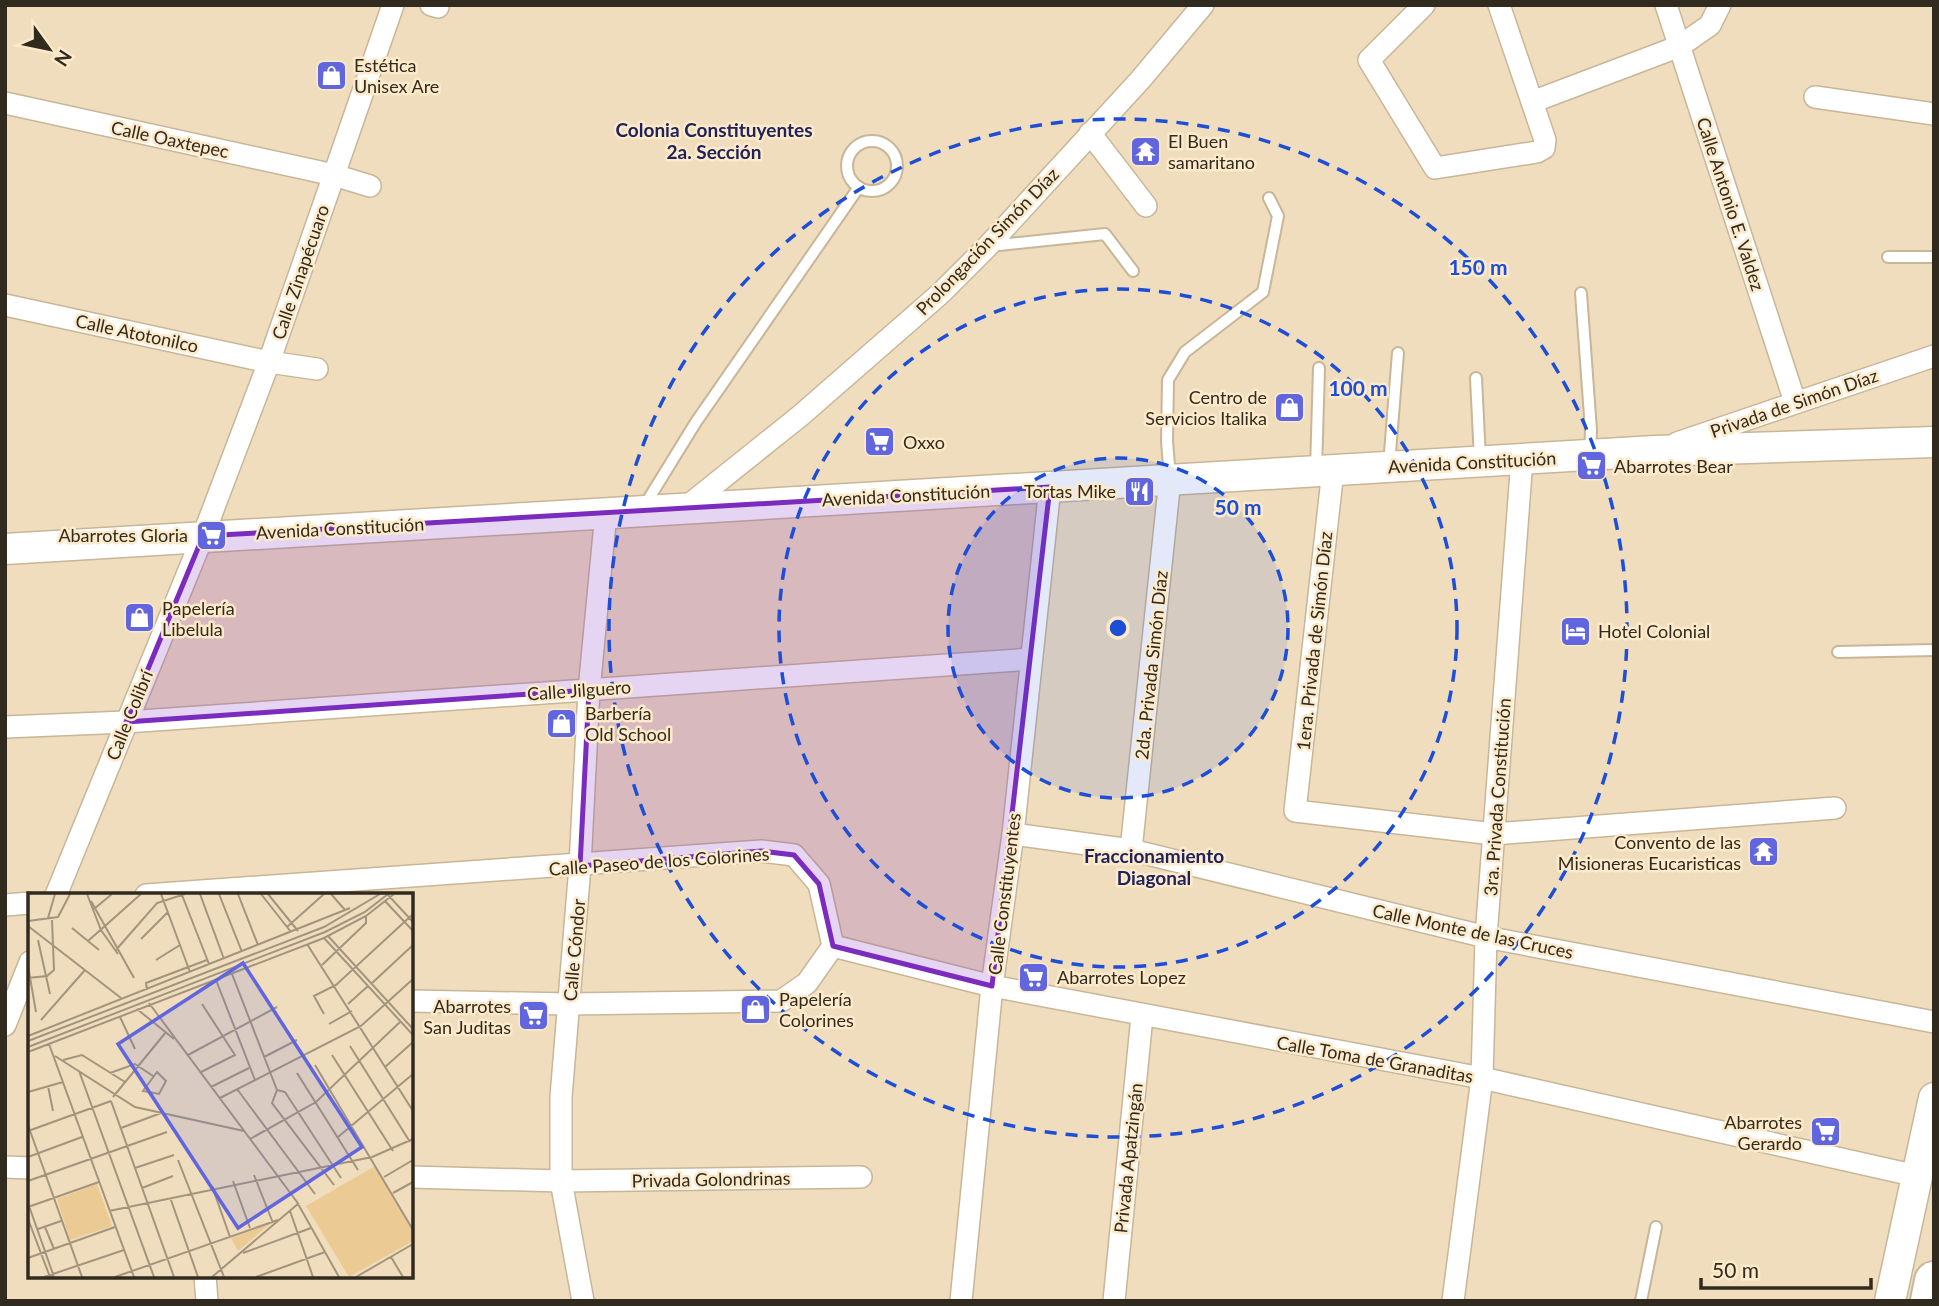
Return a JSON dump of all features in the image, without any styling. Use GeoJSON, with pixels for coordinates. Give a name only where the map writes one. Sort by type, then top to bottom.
{"type":"FeatureCollection","features":[{"type":"Feature","properties":{"kind":"highway"},"geometry":{"type":"LineString","coordinates":[[1930,1301],[1934,1281]]}},
{"type":"Feature","properties":{"kind":"main road","name":"Avenida Constitución"},"geometry":{"type":"LineString","coordinates":[[5,549],[1655,451],[1934,442]]}},
{"type":"Feature","properties":{"kind":"main road"},"geometry":{"type":"LineString","coordinates":[[1890,1301],[1934,1098]]}},
{"type":"Feature","properties":{"kind":"street","name":"Calle Zinapécuaro"},"geometry":{"type":"LineString","coordinates":[[203,536],[269,362],[393,5]]}},
{"type":"Feature","properties":{"kind":"street","name":"Prolongación Simón Díaz"},"geometry":{"type":"LineString","coordinates":[[685,508],[800,416],[941,293],[987,247],[1141,79],[1203,5]]}},
{"type":"Feature","properties":{"kind":"street"},"geometry":{"type":"LineString","coordinates":[[1424,5],[1369,60],[1435,168],[1537,152],[1544,148],[1545,140],[1499,5]]}},
{"type":"Feature","properties":{"kind":"street","name":"Calle Antonio E. Valdez"},"geometry":{"type":"LineString","coordinates":[[1666,5],[1795,402]]}},
{"type":"Feature","properties":{"kind":"street"},"geometry":{"type":"LineString","coordinates":[[1532,102],[1680,46],[1710,25],[1720,5]]}},
{"type":"Feature","properties":{"kind":"street"},"geometry":{"type":"LineString","coordinates":[[1815,97],[1934,114]]}},
{"type":"Feature","properties":{"kind":"street","name":"Calle Oaxtepec"},"geometry":{"type":"LineString","coordinates":[[5,103],[334,175],[370,187]]}},
{"type":"Feature","properties":{"kind":"street"},"geometry":{"type":"LineString","coordinates":[[1090,132],[1146,206]]}},
{"type":"Feature","properties":{"kind":"street","name":"Calle Atotonilco"},"geometry":{"type":"LineString","coordinates":[[5,305],[269,362],[317,369]]}},
{"type":"Feature","properties":{"kind":"street","name":"Privada de Simón Díaz"},"geometry":{"type":"LineString","coordinates":[[1655,451],[1934,356]]}},
{"type":"Feature","properties":{"kind":"street","name":"3ra. Privada Constitución"},"geometry":{"type":"LineString","coordinates":[[1453,1301],[1482,1078],[1486,937],[1522,459]]}},
{"type":"Feature","properties":{"kind":"street","name":"1era. Privada de Simón Díaz"},"geometry":{"type":"LineString","coordinates":[[1325,471],[1295,811],[1494,834]]}},
{"type":"Feature","properties":{"kind":"street","name":"2da. Privada Simón Díaz"},"geometry":{"type":"LineString","coordinates":[[1131,850],[1170,480]]}},
{"type":"Feature","properties":{"kind":"street","name":"Calle Constituyentes"},"geometry":{"type":"LineString","coordinates":[[961,1301],[992,986],[1013,835],[1050,487]]}},
{"type":"Feature","properties":{"kind":"street","name":"Calle Cóndor"},"geometry":{"type":"LineString","coordinates":[[583,1301],[561,1181],[561,1097],[580,866],[589,690],[606,513]]}},
{"type":"Feature","properties":{"kind":"street","name":"Calle Colibrí"},"geometry":{"type":"LineString","coordinates":[[57,893],[203,536]]}},
{"type":"Feature","properties":{"kind":"street","name":"Calle Jilguero"},"geometry":{"type":"LineString","coordinates":[[5,727],[126,722],[1031,659]]}},
{"type":"Feature","properties":{"kind":"street"},"geometry":{"type":"LineString","coordinates":[[1494,834],[1835,808]]}},
{"type":"Feature","properties":{"kind":"street","name":"Calle Monte de las Cruces"},"geometry":{"type":"LineString","coordinates":[[1013,835],[1131,850],[1486,937],[1934,1022]]}},
{"type":"Feature","properties":{"kind":"street","name":"Calle Paseo de los Colorines"},"geometry":{"type":"LineString","coordinates":[[176,893],[761,851],[794,855],[819,884],[833,946]]}},
{"type":"Feature","properties":{"kind":"street"},"geometry":{"type":"LineString","coordinates":[[5,905],[28,903]]}},
{"type":"Feature","properties":{"kind":"street"},"geometry":{"type":"LineString","coordinates":[[413,1001],[569,1004],[781,1001],[807,983],[833,946]]}},
{"type":"Feature","properties":{"kind":"street","name":"Calle Toma de Granaditas"},"geometry":{"type":"LineString","coordinates":[[833,946],[992,986],[1482,1078],[1917,1176]]}},
{"type":"Feature","properties":{"kind":"street"},"geometry":{"type":"LineString","coordinates":[[5,1025],[28,967]]}},
{"type":"Feature","properties":{"kind":"street","name":"Privada Apatzingán"},"geometry":{"type":"LineString","coordinates":[[1114,1301],[1142,1016]]}},
{"type":"Feature","properties":{"kind":"street"},"geometry":{"type":"LineString","coordinates":[[5,1167],[28,1168]]}},
{"type":"Feature","properties":{"kind":"street","name":"Privada Golondrinas"},"geometry":{"type":"LineString","coordinates":[[413,1177],[561,1181],[862,1177]]}},
{"type":"Feature","properties":{"kind":"street"},"geometry":{"type":"LineString","coordinates":[[205,1278],[207,1301]]}},
{"type":"Feature","properties":{"kind":"lane"},"geometry":{"type":"LineString","coordinates":[[868,141],[884,143],[895,154],[897,170],[894,177],[890,184],[876,190],[859,187],[849,174],[849,157],[854,149],[868,141]]}},
{"type":"Feature","properties":{"kind":"lane"},"geometry":{"type":"LineString","coordinates":[[641,511],[696,422],[859,187]]}},
{"type":"Feature","properties":{"kind":"lane"},"geometry":{"type":"LineString","coordinates":[[1170,480],[1167,441],[1168,380],[1185,352],[1263,292],[1278,216],[1269,198]]}},
{"type":"Feature","properties":{"kind":"lane"},"geometry":{"type":"LineString","coordinates":[[987,247],[1104,234],[1133,271]]}},
{"type":"Feature","properties":{"kind":"lane"},"geometry":{"type":"LineString","coordinates":[[1888,257],[1934,257]]}},
{"type":"Feature","properties":{"kind":"lane"},"geometry":{"type":"LineString","coordinates":[[1581,293],[1591,429],[1590,455]]}},
{"type":"Feature","properties":{"kind":"lane"},"geometry":{"type":"LineString","coordinates":[[1388,467],[1398,352]]}},
{"type":"Feature","properties":{"kind":"lane"},"geometry":{"type":"LineString","coordinates":[[1319,368],[1325,471]]}},
{"type":"Feature","properties":{"kind":"lane"},"geometry":{"type":"LineString","coordinates":[[1476,378],[1480,461]]}},
{"type":"Feature","properties":{"kind":"lane"},"geometry":{"type":"LineString","coordinates":[[1838,652],[1934,650]]}},
{"type":"Feature","properties":{"kind":"lane"},"geometry":{"type":"LineString","coordinates":[[1642,1301],[1656,1227]]}},
{"type":"Feature","properties":{"kind":"highlighted area"},"geometry":{"type":"Polygon","coordinates":[[[1050,487],[992,986],[833,946],[819,884],[794,855],[761,851],[580,866],[589,690],[126,722],[203,536],[1050,487]]]}},
{"type":"Feature","properties":{"kind":"place","name":"Estética Unisex Are"},"geometry":{"type":"Point","coordinates":[331,75]}},
{"type":"Feature","properties":{"kind":"place","name":"El Buen samaritano"},"geometry":{"type":"Point","coordinates":[1145,151]}},
{"type":"Feature","properties":{"kind":"place","name":"Centro de Servicios Italika"},"geometry":{"type":"Point","coordinates":[1290,407]}},
{"type":"Feature","properties":{"kind":"place","name":"Oxxo"},"geometry":{"type":"Point","coordinates":[880,442]}},
{"type":"Feature","properties":{"kind":"place","name":"Abarrotes Bear"},"geometry":{"type":"Point","coordinates":[1591,466]}},
{"type":"Feature","properties":{"kind":"place","name":"Tortas Mike"},"geometry":{"type":"Point","coordinates":[1139,491]}},
{"type":"Feature","properties":{"kind":"place","name":"Abarrotes Gloria"},"geometry":{"type":"Point","coordinates":[211,535]}},
{"type":"Feature","properties":{"kind":"place","name":"Papelería Libelula"},"geometry":{"type":"Point","coordinates":[139,618]}},
{"type":"Feature","properties":{"kind":"place","name":"Hotel Colonial"},"geometry":{"type":"Point","coordinates":[1575,631]}},
{"type":"Feature","properties":{"kind":"place","name":"Barbería Old School"},"geometry":{"type":"Point","coordinates":[562,723]}},
{"type":"Feature","properties":{"kind":"place","name":"Convento de las Misioneras Eucaristicas"},"geometry":{"type":"Point","coordinates":[1764,852]}},
{"type":"Feature","properties":{"kind":"place","name":"Abarrotes Lopez"},"geometry":{"type":"Point","coordinates":[1034,977]}},
{"type":"Feature","properties":{"kind":"place","name":"Papelería Colorines"},"geometry":{"type":"Point","coordinates":[756,1009]}},
{"type":"Feature","properties":{"kind":"place","name":"Abarrotes San Juditas"},"geometry":{"type":"Point","coordinates":[534,1016]}},
{"type":"Feature","properties":{"kind":"place","name":"Abarrotes Gerardo"},"geometry":{"type":"Point","coordinates":[1825,1132]}},
{"type":"Feature","properties":{"kind":"district","name":"Colonia Constituyentes 2a. Sección"},"geometry":{"type":"Point","coordinates":[714,140]}},
{"type":"Feature","properties":{"kind":"district","name":"Fraccionamiento Diagonal"},"geometry":{"type":"Point","coordinates":[1154,866]}}]}
